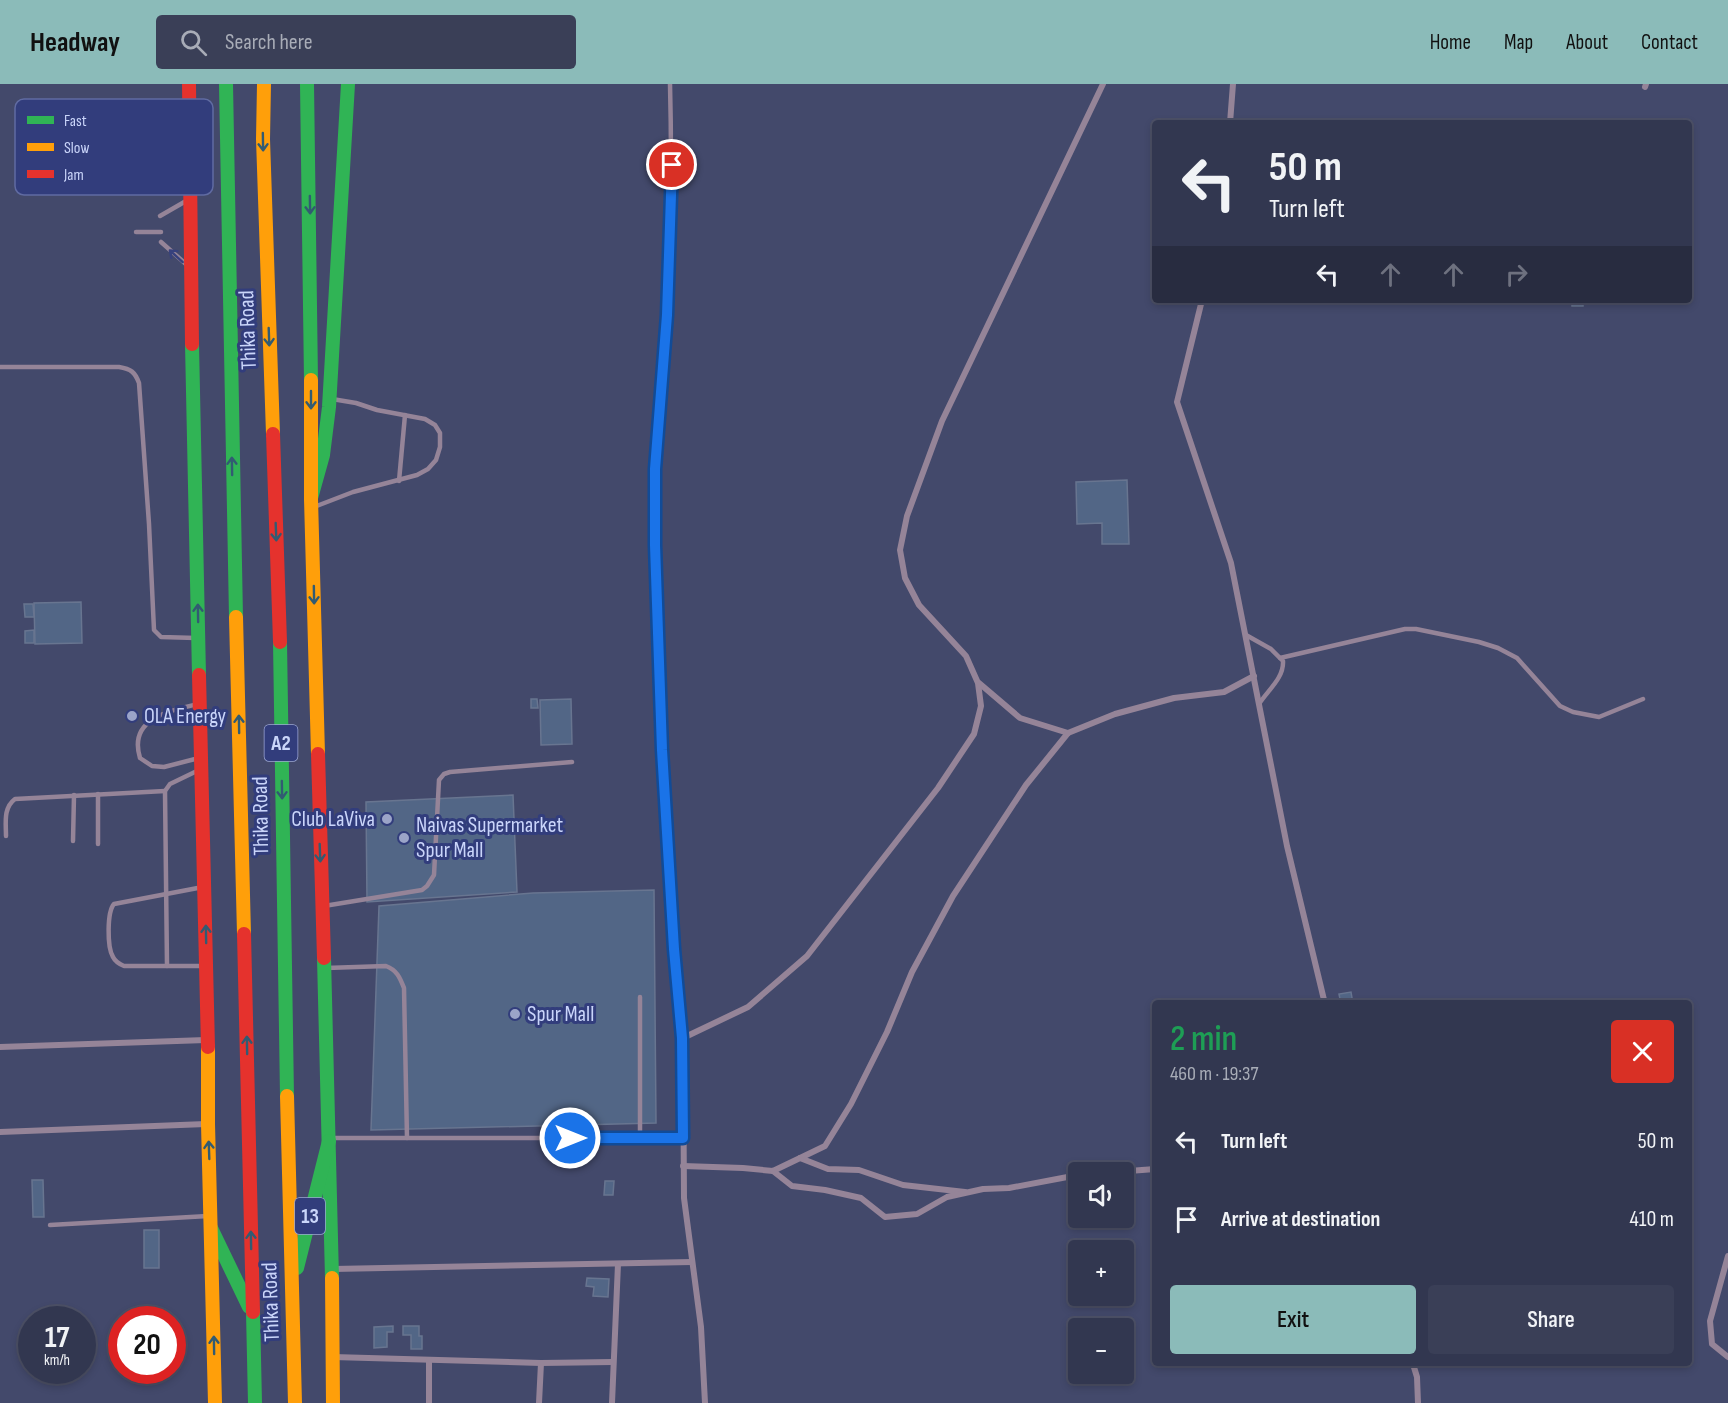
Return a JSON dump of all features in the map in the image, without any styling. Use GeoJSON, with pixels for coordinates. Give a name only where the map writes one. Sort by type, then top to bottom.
{"type":"FeatureCollection","features":[{"type":"Feature","properties":{"kind":"main road"},"geometry":{"type":"LineString","coordinates":[[189,84],[189,99]]}},
{"type":"Feature","properties":{"kind":"main road","name":"Thika Road"},"geometry":{"type":"LineString","coordinates":[[226,84],[227,298],[255,1403]]}},
{"type":"Feature","properties":{"kind":"main road","name":"Thika Road"},"geometry":{"type":"LineString","coordinates":[[264,84],[263,139],[280,647],[285,1037],[295,1403]]}},
{"type":"Feature","properties":{"kind":"main road"},"geometry":{"type":"LineString","coordinates":[[307,84],[311,503],[332,1269],[333,1403]]}},
{"type":"Feature","properties":{"kind":"main road"},"geometry":{"type":"LineString","coordinates":[[311,503],[319,478],[329,398],[348,84]]}},
{"type":"Feature","properties":{"kind":"main road"},"geometry":{"type":"LineString","coordinates":[[191,195],[215,1403]]}},
{"type":"Feature","properties":{"kind":"main road","name":"13"},"geometry":{"type":"LineString","coordinates":[[291,1290],[328,1140]]}},
{"type":"Feature","properties":{"kind":"main road"},"geometry":{"type":"LineString","coordinates":[[211,1222],[253,1314]]}},
{"type":"Feature","properties":{"kind":"street"},"geometry":{"type":"LineString","coordinates":[[705,1403],[701,1327],[684,1198],[682,1038],[748,1008],[807,956],[938,788],[974,734],[981,706],[978,683],[966,656],[919,605],[905,578],[900,550],[907,516],[942,421],[1103,84]]}},
{"type":"Feature","properties":{"kind":"street"},"geometry":{"type":"LineString","coordinates":[[1230,120],[1233,84]]}},
{"type":"Feature","properties":{"kind":"street"},"geometry":{"type":"LineString","coordinates":[[1201,303],[1177,402],[1231,563],[1287,846],[1324,1000]]}},
{"type":"Feature","properties":{"kind":"street"},"geometry":{"type":"LineString","coordinates":[[683,1166],[773,1171],[825,1146],[856,1094],[887,1032],[912,972],[953,896],[1026,785],[1068,734],[1115,714],[1174,698],[1224,692],[1254,676]]}},
{"type":"Feature","properties":{"kind":"street"},"geometry":{"type":"LineString","coordinates":[[978,683],[1020,718],[1068,734]]}},
{"type":"Feature","properties":{"kind":"street"},"geometry":{"type":"LineString","coordinates":[[0,1047],[208,1040]]}},
{"type":"Feature","properties":{"kind":"street"},"geometry":{"type":"LineString","coordinates":[[0,1132],[208,1124]]}},
{"type":"Feature","properties":{"kind":"street"},"geometry":{"type":"LineString","coordinates":[[800,1158],[828,1169],[859,1170],[903,1185],[968,1192]]}},
{"type":"Feature","properties":{"kind":"street"},"geometry":{"type":"LineString","coordinates":[[1134,1171],[1152,1169]]}},
{"type":"Feature","properties":{"kind":"street"},"geometry":{"type":"LineString","coordinates":[[773,1171],[792,1186],[861,1198],[885,1217],[917,1214],[947,1197],[968,1192],[1009,1188],[1068,1177]]}},
{"type":"Feature","properties":{"kind":"street"},"geometry":{"type":"LineString","coordinates":[[1728,1256],[1710,1321],[1712,1344],[1728,1357]]}},
{"type":"Feature","properties":{"kind":"street"},"geometry":{"type":"LineString","coordinates":[[332,1269],[692,1262]]}},
{"type":"Feature","properties":{"kind":"street"},"geometry":{"type":"LineString","coordinates":[[612,1403],[618,1264]]}},
{"type":"Feature","properties":{"kind":"street"},"geometry":{"type":"LineString","coordinates":[[333,1357],[541,1363],[613,1362]]}},
{"type":"Feature","properties":{"kind":"street"},"geometry":{"type":"LineString","coordinates":[[429,1360],[429,1403]]}},
{"type":"Feature","properties":{"kind":"street"},"geometry":{"type":"LineString","coordinates":[[539,1403],[541,1363]]}},
{"type":"Feature","properties":{"kind":"street"},"geometry":{"type":"LineString","coordinates":[[1414,1366],[1417,1377],[1418,1403]]}},
{"type":"Feature","properties":{"kind":"lane"},"geometry":{"type":"LineString","coordinates":[[670,84],[672,165],[667,315],[655,469],[655,545],[662,750],[674,949],[682,1038]]}},
{"type":"Feature","properties":{"kind":"lane"},"geometry":{"type":"LineString","coordinates":[[160,216],[191,198]]}},
{"type":"Feature","properties":{"kind":"lane"},"geometry":{"type":"LineString","coordinates":[[136,232],[160,232]]}},
{"type":"Feature","properties":{"kind":"lane"},"geometry":{"type":"LineString","coordinates":[[161,242],[191,269]]}},
{"type":"Feature","properties":{"kind":"lane"},"geometry":{"type":"LineString","coordinates":[[0,367],[119,368],[133,371],[136,375],[139,383],[149,524],[154,630],[161,637],[198,639]]}},
{"type":"Feature","properties":{"kind":"lane"},"geometry":{"type":"LineString","coordinates":[[311,503],[399,481],[428,469],[436,460],[440,447],[440,433],[435,425],[425,419],[329,398]]}},
{"type":"Feature","properties":{"kind":"lane"},"geometry":{"type":"LineString","coordinates":[[399,481],[405,415]]}},
{"type":"Feature","properties":{"kind":"lane"},"geometry":{"type":"LineString","coordinates":[[1280,658],[1405,629],[1416,629],[1479,642],[1498,648],[1517,658],[1560,706],[1573,712],[1599,717],[1643,699]]}},
{"type":"Feature","properties":{"kind":"lane"},"geometry":{"type":"LineString","coordinates":[[1246,635],[1271,649],[1283,661],[1280,676],[1259,704]]}},
{"type":"Feature","properties":{"kind":"lane"},"geometry":{"type":"LineString","coordinates":[[200,704],[172,711],[150,721],[139,732],[136,747],[140,758],[152,766],[202,763]]}},
{"type":"Feature","properties":{"kind":"lane"},"geometry":{"type":"LineString","coordinates":[[322,906],[422,890],[428,886],[434,874],[439,780],[444,774],[572,762]]}},
{"type":"Feature","properties":{"kind":"lane"},"geometry":{"type":"LineString","coordinates":[[6,836],[6,810],[9,803],[15,799],[165,791],[202,763]]}},
{"type":"Feature","properties":{"kind":"lane"},"geometry":{"type":"LineString","coordinates":[[165,791],[167,966]]}},
{"type":"Feature","properties":{"kind":"lane"},"geometry":{"type":"LineString","coordinates":[[98,794],[98,844]]}},
{"type":"Feature","properties":{"kind":"lane"},"geometry":{"type":"LineString","coordinates":[[73,841],[74,795]]}},
{"type":"Feature","properties":{"kind":"lane"},"geometry":{"type":"LineString","coordinates":[[205,887],[114,904],[110,913],[110,940],[111,954],[118,963],[124,966],[207,966]]}},
{"type":"Feature","properties":{"kind":"lane"},"geometry":{"type":"LineString","coordinates":[[323,968],[386,966],[393,968],[399,976],[404,988],[407,1138]]}},
{"type":"Feature","properties":{"kind":"lane"},"geometry":{"type":"LineString","coordinates":[[640,997],[640,1138]]}},
{"type":"Feature","properties":{"kind":"lane"},"geometry":{"type":"LineString","coordinates":[[328,1140],[683,1138]]}},
{"type":"Feature","properties":{"kind":"lane"},"geometry":{"type":"LineString","coordinates":[[50,1225],[211,1222]]}},
{"type":"Feature","properties":{"kind":"building"},"geometry":{"type":"Polygon","coordinates":[[[1572,303],[1583,303],[1583,306],[1572,306],[1572,303]]]}},
{"type":"Feature","properties":{"kind":"building"},"geometry":{"type":"Polygon","coordinates":[[[1127,480],[1129,544],[1102,544],[1102,523],[1077,524],[1076,482],[1127,480]]]}},
{"type":"Feature","properties":{"kind":"building"},"geometry":{"type":"Polygon","coordinates":[[[81,602],[82,643],[35,644],[34,603],[81,602]]]}},
{"type":"Feature","properties":{"kind":"building"},"geometry":{"type":"Polygon","coordinates":[[[24,604],[33,604],[34,617],[25,617],[24,604]]]}},
{"type":"Feature","properties":{"kind":"building"},"geometry":{"type":"Polygon","coordinates":[[[34,630],[34,643],[25,643],[25,631],[34,630]]]}},
{"type":"Feature","properties":{"kind":"building"},"geometry":{"type":"Polygon","coordinates":[[[531,699],[537,699],[538,708],[531,708],[531,699]]]}},
{"type":"Feature","properties":{"kind":"building"},"geometry":{"type":"Polygon","coordinates":[[[571,699],[572,744],[541,745],[540,700],[571,699]]]}},
{"type":"Feature","properties":{"kind":"building"},"geometry":{"type":"Polygon","coordinates":[[[513,795],[517,892],[367,902],[366,802],[513,795]]]}},
{"type":"Feature","properties":{"kind":"building","name":"Spur Mall"},"geometry":{"type":"Polygon","coordinates":[[[654,890],[656,1123],[371,1130],[379,906],[533,893],[654,890]]]}},
{"type":"Feature","properties":{"kind":"building"},"geometry":{"type":"Polygon","coordinates":[[[1351,992],[1352,1000],[1340,1000],[1339,994],[1351,992]]]}},
{"type":"Feature","properties":{"kind":"building"},"geometry":{"type":"Polygon","coordinates":[[[32,1180],[43,1180],[44,1217],[33,1217],[32,1180]]]}},
{"type":"Feature","properties":{"kind":"building"},"geometry":{"type":"Polygon","coordinates":[[[605,1181],[614,1181],[613,1195],[604,1195],[605,1181]]]}},
{"type":"Feature","properties":{"kind":"building"},"geometry":{"type":"Polygon","coordinates":[[[144,1230],[159,1230],[159,1268],[144,1268],[144,1230]]]}},
{"type":"Feature","properties":{"kind":"building"},"geometry":{"type":"Polygon","coordinates":[[[587,1278],[609,1279],[608,1297],[593,1296],[594,1287],[586,1286],[587,1278]]]}},
{"type":"Feature","properties":{"kind":"building"},"geometry":{"type":"Polygon","coordinates":[[[393,1326],[393,1332],[387,1332],[387,1347],[374,1348],[374,1327],[393,1326]]]}},
{"type":"Feature","properties":{"kind":"building"},"geometry":{"type":"Polygon","coordinates":[[[403,1326],[419,1326],[422,1349],[411,1349],[411,1335],[403,1335],[403,1326]]]}},
{"type":"Feature","properties":{"kind":"traffic: fast"},"geometry":{"type":"LineString","coordinates":[[226,84],[236,617]]}},
{"type":"Feature","properties":{"kind":"traffic: fast"},"geometry":{"type":"LineString","coordinates":[[307,84],[311,380]]}},
{"type":"Feature","properties":{"kind":"traffic: fast"},"geometry":{"type":"LineString","coordinates":[[311,498],[323,455],[329,407],[348,84]]}},
{"type":"Feature","properties":{"kind":"traffic: fast"},"geometry":{"type":"LineString","coordinates":[[192,344],[199,675]]}},
{"type":"Feature","properties":{"kind":"traffic: fast"},"geometry":{"type":"LineString","coordinates":[[280,642],[287,1096]]}},
{"type":"Feature","properties":{"kind":"traffic: fast"},"geometry":{"type":"LineString","coordinates":[[324,958],[332,1278]]}},
{"type":"Feature","properties":{"kind":"traffic: fast"},"geometry":{"type":"LineString","coordinates":[[297,1268],[329,1141]]}},
{"type":"Feature","properties":{"kind":"traffic: fast"},"geometry":{"type":"LineString","coordinates":[[211,1228],[249,1307]]}},
{"type":"Feature","properties":{"kind":"traffic: fast"},"geometry":{"type":"LineString","coordinates":[[253,1312],[255,1403]]}},
{"type":"Feature","properties":{"kind":"traffic: slow"},"geometry":{"type":"LineString","coordinates":[[264,84],[263,139],[273,434]]}},
{"type":"Feature","properties":{"kind":"traffic: slow"},"geometry":{"type":"LineString","coordinates":[[311,380],[311,499],[318,754]]}},
{"type":"Feature","properties":{"kind":"traffic: slow"},"geometry":{"type":"LineString","coordinates":[[236,617],[244,934]]}},
{"type":"Feature","properties":{"kind":"traffic: slow"},"geometry":{"type":"LineString","coordinates":[[208,1047],[215,1403]]}},
{"type":"Feature","properties":{"kind":"traffic: slow"},"geometry":{"type":"LineString","coordinates":[[287,1096],[295,1403]]}},
{"type":"Feature","properties":{"kind":"traffic: slow"},"geometry":{"type":"LineString","coordinates":[[332,1278],[333,1403]]}},
{"type":"Feature","properties":{"kind":"traffic: jam"},"geometry":{"type":"LineString","coordinates":[[189,84],[189,99]]}},
{"type":"Feature","properties":{"kind":"traffic: jam"},"geometry":{"type":"LineString","coordinates":[[190,195],[192,344]]}},
{"type":"Feature","properties":{"kind":"traffic: jam"},"geometry":{"type":"LineString","coordinates":[[273,434],[280,642]]}},
{"type":"Feature","properties":{"kind":"traffic: jam"},"geometry":{"type":"LineString","coordinates":[[199,675],[208,1047]]}},
{"type":"Feature","properties":{"kind":"traffic: jam"},"geometry":{"type":"LineString","coordinates":[[318,754],[324,958]]}},
{"type":"Feature","properties":{"kind":"traffic: jam"},"geometry":{"type":"LineString","coordinates":[[244,934],[253,1312]]}},
{"type":"Feature","properties":{"kind":"place","name":"OLA Energy"},"geometry":{"type":"Point","coordinates":[132,716]}},
{"type":"Feature","properties":{"kind":"place","name":"Club LaViva"},"geometry":{"type":"Point","coordinates":[387,819]}},
{"type":"Feature","properties":{"kind":"place","name":"Naivas Supermarket Spur Mall"},"geometry":{"type":"Point","coordinates":[404,838]}},
{"type":"Feature","properties":{"kind":"place","name":"Spur Mall"},"geometry":{"type":"Point","coordinates":[515,1014]}},
{"type":"Feature","properties":{"kind":"route"},"geometry":{"type":"LineString","coordinates":[[570,1138],[683,1138],[682,1038],[674,949],[662,750],[655,545],[655,469],[667,315],[672,165]]}}]}
